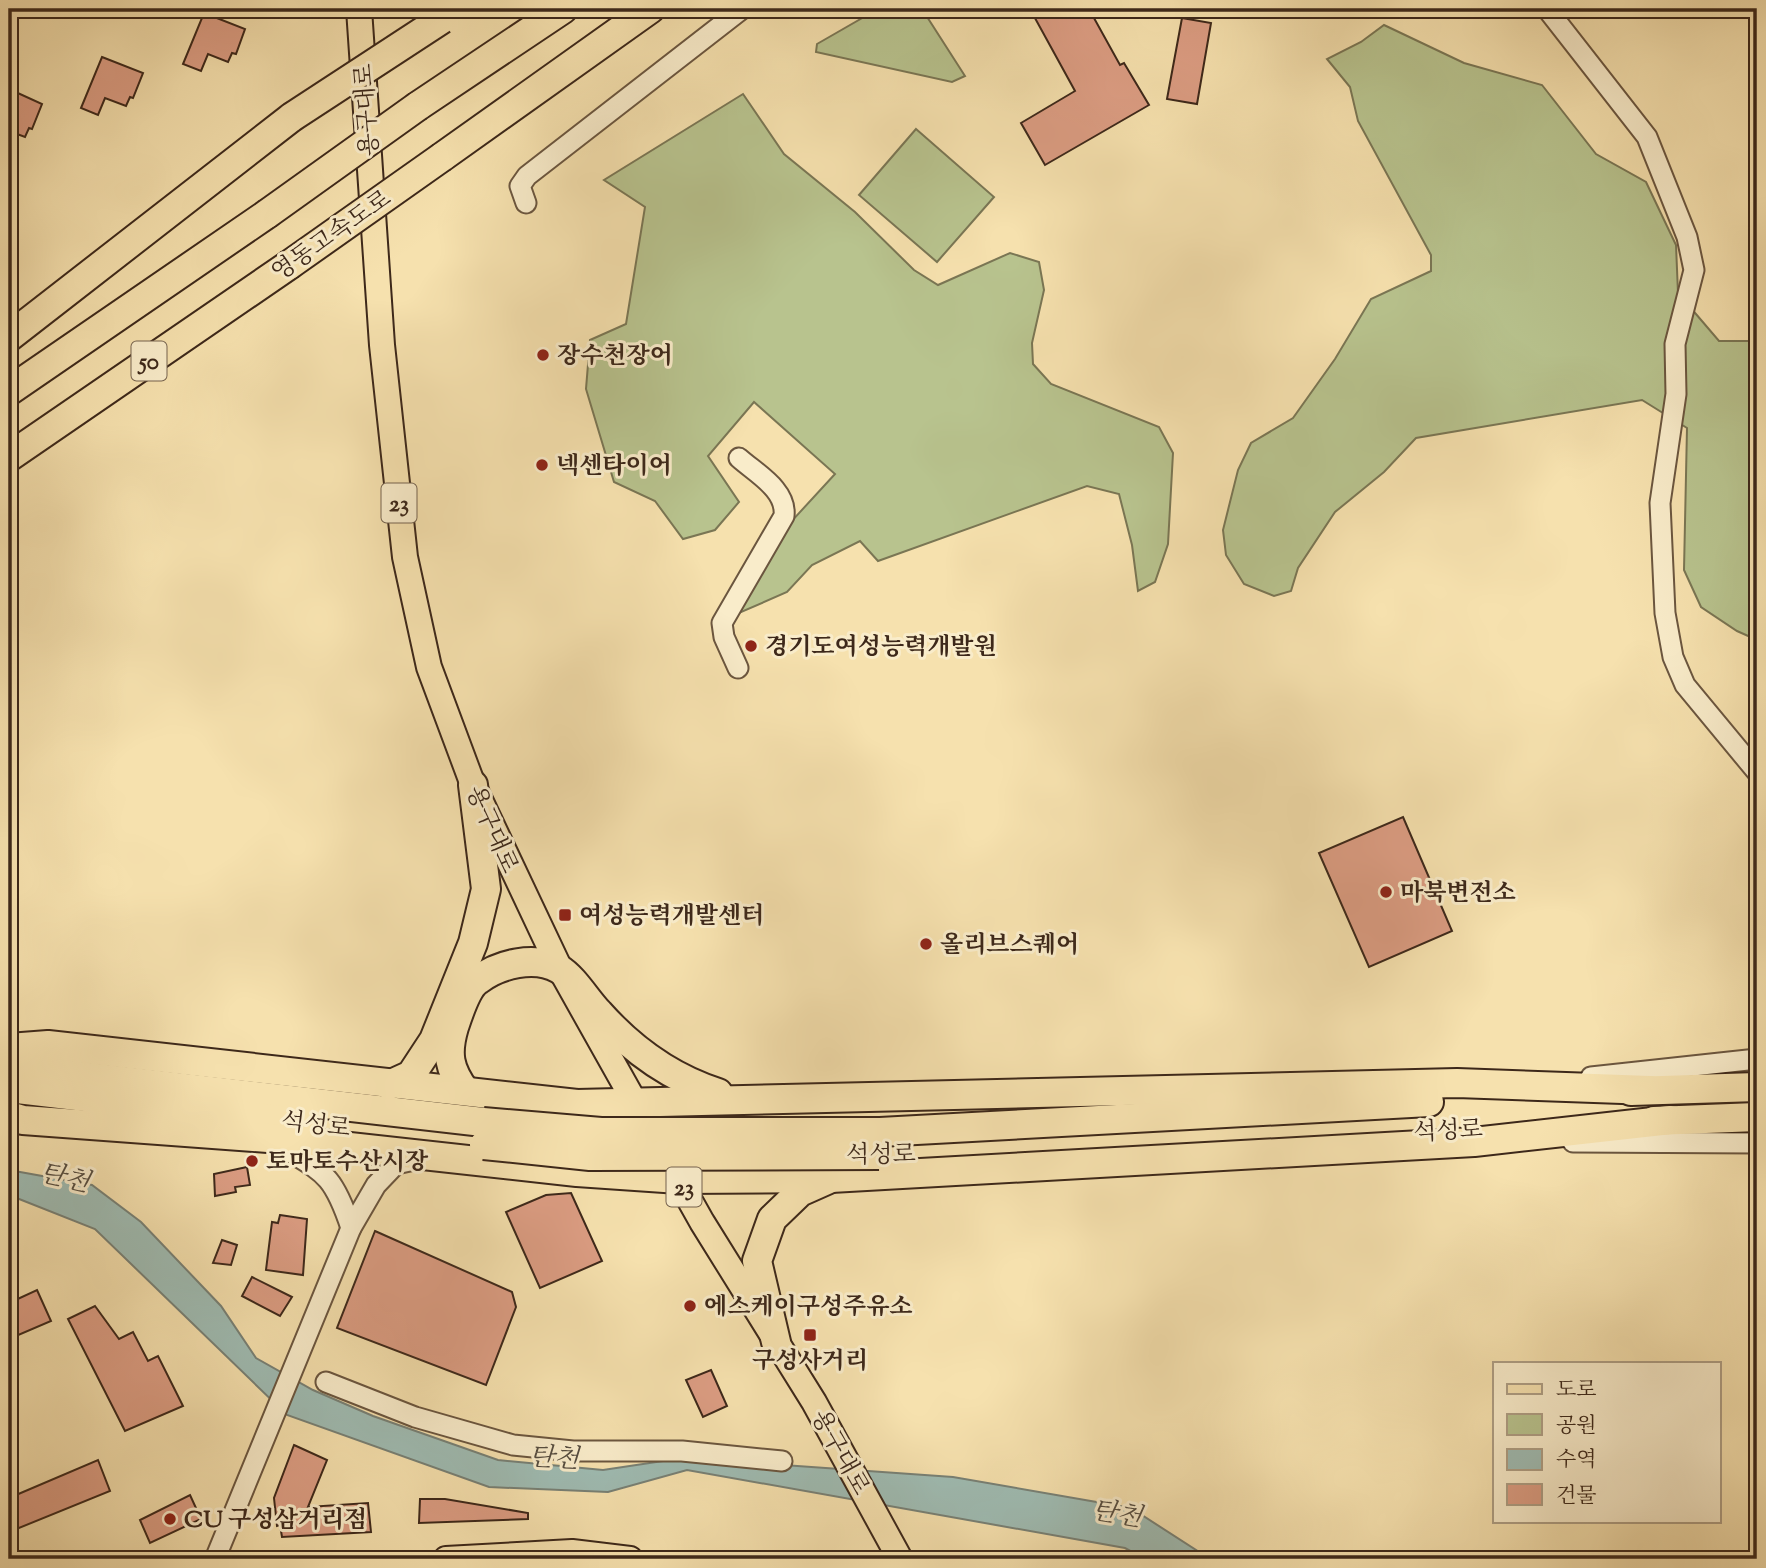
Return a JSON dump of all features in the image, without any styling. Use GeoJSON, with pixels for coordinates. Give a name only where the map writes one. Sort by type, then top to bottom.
{"type":"FeatureCollection","features":[{"type":"Feature","properties":{"kind":"highway","name":"50"},"geometry":{"type":"LineString","coordinates":[[9,391],[267,214],[418,106],[563,9]]}},
{"type":"Feature","properties":{"kind":"highway","name":"영동고속도로"},"geometry":{"type":"LineString","coordinates":[[9,457],[289,265],[650,9]]}},
{"type":"Feature","properties":{"kind":"highway"},"geometry":{"type":"LineString","coordinates":[[9,337],[292,117],[450,14]]}},
{"type":"Feature","properties":{"kind":"highway"},"geometry":{"type":"LineString","coordinates":[[389,1085],[411,1075],[434,1040],[472,943],[486,889],[472,785]]}},
{"type":"Feature","properties":{"kind":"highway"},"geometry":{"type":"LineString","coordinates":[[465,1091],[451,1072],[448,1048],[456,1021],[476,981],[506,966],[529,961],[559,969],[601,1016],[659,1066],[689,1084],[724,1095],[766,1099]]}},
{"type":"Feature","properties":{"kind":"highway"},"geometry":{"type":"LineString","coordinates":[[9,1048],[48,1045],[578,1104],[1457,1083],[1650,1090]]}},
{"type":"Feature","properties":{"kind":"highway","name":"석성로"},"geometry":{"type":"LineString","coordinates":[[9,1068],[484,1133]]}},
{"type":"Feature","properties":{"kind":"highway","name":"석성로"},"geometry":{"type":"LineString","coordinates":[[879,1144],[1650,1090],[1757,1087]]}},
{"type":"Feature","properties":{"kind":"highway","name":"석성로"},"geometry":{"type":"LineString","coordinates":[[9,1088],[484,1133],[601,1132],[879,1144],[1757,1117]]}},
{"type":"Feature","properties":{"kind":"highway"},"geometry":{"type":"LineString","coordinates":[[510,1164],[533,1156],[540,1147],[542,1136],[534,1115],[515,1097]]}},
{"type":"Feature","properties":{"kind":"highway"},"geometry":{"type":"LineString","coordinates":[[831,1178],[806,1162],[807,1146],[818,1119],[846,1097]]}},
{"type":"Feature","properties":{"kind":"highway"},"geometry":{"type":"LineString","coordinates":[[9,1116],[23,1120],[268,1138],[679,1179],[831,1178],[1474,1142],[1671,1120]]}},
{"type":"Feature","properties":{"kind":"highway"},"geometry":{"type":"LineString","coordinates":[[776,1342],[757,1261],[772,1219],[800,1192],[831,1178]]}},
{"type":"Feature","properties":{"kind":"main road","name":"용구대로"},"geometry":{"type":"LineString","coordinates":[[359,9],[382,345],[405,557],[429,667],[472,785],[559,969],[679,1179],[814,1402],[900,1559]]}},
{"type":"Feature","properties":{"kind":"main road"},"geometry":{"type":"LineString","coordinates":[[446,1559],[572,1552],[630,1559]]}},
{"type":"Feature","properties":{"kind":"street"},"geometry":{"type":"LineString","coordinates":[[526,203],[520,186],[527,176],[742,9]]}},
{"type":"Feature","properties":{"kind":"street"},"geometry":{"type":"LineString","coordinates":[[1546,9],[1647,137],[1686,237],[1693,270],[1675,344],[1676,394],[1660,503],[1665,613],[1673,657],[1685,685],[1757,772]]}},
{"type":"Feature","properties":{"kind":"street"},"geometry":{"type":"LineString","coordinates":[[737,668],[724,638],[722,622],[784,516],[786,504],[781,495],[739,458]]}},
{"type":"Feature","properties":{"kind":"street"},"geometry":{"type":"LineString","coordinates":[[1457,1083],[1582,1078],[1757,1059]]}},
{"type":"Feature","properties":{"kind":"street"},"geometry":{"type":"LineString","coordinates":[[268,1138],[325,1174],[338,1190],[351,1228]]}},
{"type":"Feature","properties":{"kind":"street"},"geometry":{"type":"LineString","coordinates":[[1474,1142],[1757,1143]]}},
{"type":"Feature","properties":{"kind":"street"},"geometry":{"type":"LineString","coordinates":[[215,1559],[351,1228],[376,1185],[396,1164],[431,1156]]}},
{"type":"Feature","properties":{"kind":"street"},"geometry":{"type":"LineString","coordinates":[[326,1382],[415,1417],[513,1445],[573,1451],[682,1451],[782,1461]]}},
{"type":"Feature","properties":{"kind":"green space"},"geometry":{"type":"Polygon","coordinates":[[[878,9],[922,9],[965,76],[952,82],[816,52],[817,44],[878,9]]]}},
{"type":"Feature","properties":{"kind":"green space"},"geometry":{"type":"Polygon","coordinates":[[[1384,25],[1464,63],[1542,85],[1596,154],[1646,182],[1676,245],[1678,293],[1719,341],[1757,341],[1757,640],[1737,631],[1701,607],[1684,570],[1687,428],[1642,400],[1416,438],[1384,472],[1335,512],[1298,568],[1291,591],[1274,596],[1244,584],[1226,555],[1223,530],[1238,470],[1251,443],[1293,418],[1335,359],[1371,299],[1431,271],[1431,255],[1358,121],[1350,87],[1327,59],[1361,42],[1384,25]]]}},
{"type":"Feature","properties":{"kind":"green space"},"geometry":{"type":"Polygon","coordinates":[[[743,94],[784,154],[855,212],[914,270],[938,285],[1010,253],[1039,262],[1044,290],[1032,343],[1033,364],[1051,384],[1159,427],[1173,453],[1168,544],[1155,582],[1138,591],[1132,545],[1119,494],[1087,486],[878,561],[860,541],[812,565],[787,592],[739,613],[789,524],[835,474],[754,402],[708,456],[739,502],[715,530],[683,539],[655,501],[614,482],[586,389],[590,340],[626,324],[645,207],[604,180],[743,94]]]}},
{"type":"Feature","properties":{"kind":"green space"},"geometry":{"type":"Polygon","coordinates":[[[916,129],[994,197],[937,262],[859,195],[916,129]]]}},
{"type":"Feature","properties":{"kind":"water","name":"탄천"},"geometry":{"type":"Polygon","coordinates":[[[9,1170],[92,1185],[141,1222],[221,1306],[256,1358],[313,1390],[373,1416],[498,1460],[603,1470],[683,1458],[953,1477],[1131,1508],[1210,1559],[1145,1559],[1125,1548],[687,1470],[608,1492],[489,1487],[287,1415],[95,1229],[9,1195],[9,1170]]]}},
{"type":"Feature","properties":{"kind":"building"},"geometry":{"type":"Polygon","coordinates":[[[1030,9],[1089,9],[1120,65],[1124,63],[1149,105],[1045,165],[1021,123],[1075,91],[1030,9]]]}},
{"type":"Feature","properties":{"kind":"building"},"geometry":{"type":"Polygon","coordinates":[[[204,13],[245,29],[236,54],[232,53],[228,62],[208,54],[201,71],[183,64],[204,13]]]}},
{"type":"Feature","properties":{"kind":"building"},"geometry":{"type":"Polygon","coordinates":[[[1182,18],[1211,23],[1197,104],[1167,99],[1182,18]]]}},
{"type":"Feature","properties":{"kind":"building"},"geometry":{"type":"Polygon","coordinates":[[[102,57],[143,73],[133,98],[130,97],[126,106],[105,98],[98,115],[81,108],[102,57]]]}},
{"type":"Feature","properties":{"kind":"building"},"geometry":{"type":"Polygon","coordinates":[[[9,89],[42,104],[32,129],[29,128],[25,137],[9,131],[9,89]]]}},
{"type":"Feature","properties":{"kind":"building","name":"마북변전소"},"geometry":{"type":"Polygon","coordinates":[[[1403,817],[1452,931],[1369,967],[1319,853],[1403,817]]]}},
{"type":"Feature","properties":{"kind":"building"},"geometry":{"type":"Polygon","coordinates":[[[247,1167],[250,1185],[235,1187],[236,1192],[215,1196],[214,1174],[247,1167]]]}},
{"type":"Feature","properties":{"kind":"building"},"geometry":{"type":"Polygon","coordinates":[[[571,1193],[602,1261],[540,1288],[506,1212],[546,1195],[571,1193]]]}},
{"type":"Feature","properties":{"kind":"building"},"geometry":{"type":"Polygon","coordinates":[[[280,1215],[307,1219],[303,1275],[266,1270],[272,1222],[278,1223],[280,1215]]]}},
{"type":"Feature","properties":{"kind":"building"},"geometry":{"type":"Polygon","coordinates":[[[375,1231],[512,1292],[516,1307],[486,1385],[337,1328],[375,1231]]]}},
{"type":"Feature","properties":{"kind":"building"},"geometry":{"type":"Polygon","coordinates":[[[222,1240],[237,1245],[231,1265],[213,1263],[222,1240]]]}},
{"type":"Feature","properties":{"kind":"building"},"geometry":{"type":"Polygon","coordinates":[[[252,1277],[292,1297],[280,1316],[242,1296],[252,1277]]]}},
{"type":"Feature","properties":{"kind":"building"},"geometry":{"type":"Polygon","coordinates":[[[37,1290],[51,1321],[9,1339],[9,1303],[37,1290]]]}},
{"type":"Feature","properties":{"kind":"building"},"geometry":{"type":"Polygon","coordinates":[[[95,1306],[119,1339],[133,1332],[148,1361],[158,1356],[183,1406],[125,1431],[68,1319],[95,1306]]]}},
{"type":"Feature","properties":{"kind":"building"},"geometry":{"type":"Polygon","coordinates":[[[711,1370],[727,1406],[703,1417],[686,1380],[711,1370]]]}},
{"type":"Feature","properties":{"kind":"building"},"geometry":{"type":"Polygon","coordinates":[[[294,1445],[327,1460],[308,1507],[368,1503],[371,1532],[282,1537],[280,1525],[277,1526],[274,1498],[294,1445]]]}},
{"type":"Feature","properties":{"kind":"building"},"geometry":{"type":"Polygon","coordinates":[[[98,1460],[110,1491],[9,1532],[9,1498],[98,1460]]]}},
{"type":"Feature","properties":{"kind":"building","name":"CU 구성삼거리점"},"geometry":{"type":"Polygon","coordinates":[[[190,1495],[201,1519],[150,1543],[140,1520],[190,1495]]]}},
{"type":"Feature","properties":{"kind":"building"},"geometry":{"type":"Polygon","coordinates":[[[420,1499],[445,1499],[528,1513],[528,1519],[419,1523],[420,1499]]]}},
{"type":"Feature","properties":{"kind":"place","name":"장수천장어"},"geometry":{"type":"Point","coordinates":[543,355]}},
{"type":"Feature","properties":{"kind":"place","name":"넥센타이어"},"geometry":{"type":"Point","coordinates":[542,465]}},
{"type":"Feature","properties":{"kind":"place","name":"경기도여성능력개발원"},"geometry":{"type":"Point","coordinates":[751,646]}},
{"type":"Feature","properties":{"kind":"place","name":"마북변전소"},"geometry":{"type":"Point","coordinates":[1386,892]}},
{"type":"Feature","properties":{"kind":"place","name":"여성능력개발센터"},"geometry":{"type":"Point","coordinates":[565,915]}},
{"type":"Feature","properties":{"kind":"place","name":"올리브스퀘어"},"geometry":{"type":"Point","coordinates":[926,944]}},
{"type":"Feature","properties":{"kind":"place","name":"토마토수산시장"},"geometry":{"type":"Point","coordinates":[252,1161]}},
{"type":"Feature","properties":{"kind":"place","name":"에스케이구성주유소"},"geometry":{"type":"Point","coordinates":[690,1306]}},
{"type":"Feature","properties":{"kind":"place","name":"구성사거리"},"geometry":{"type":"Point","coordinates":[810,1335]}},
{"type":"Feature","properties":{"kind":"place","name":"CU 구성삼거리점"},"geometry":{"type":"Point","coordinates":[170,1519]}}]}
